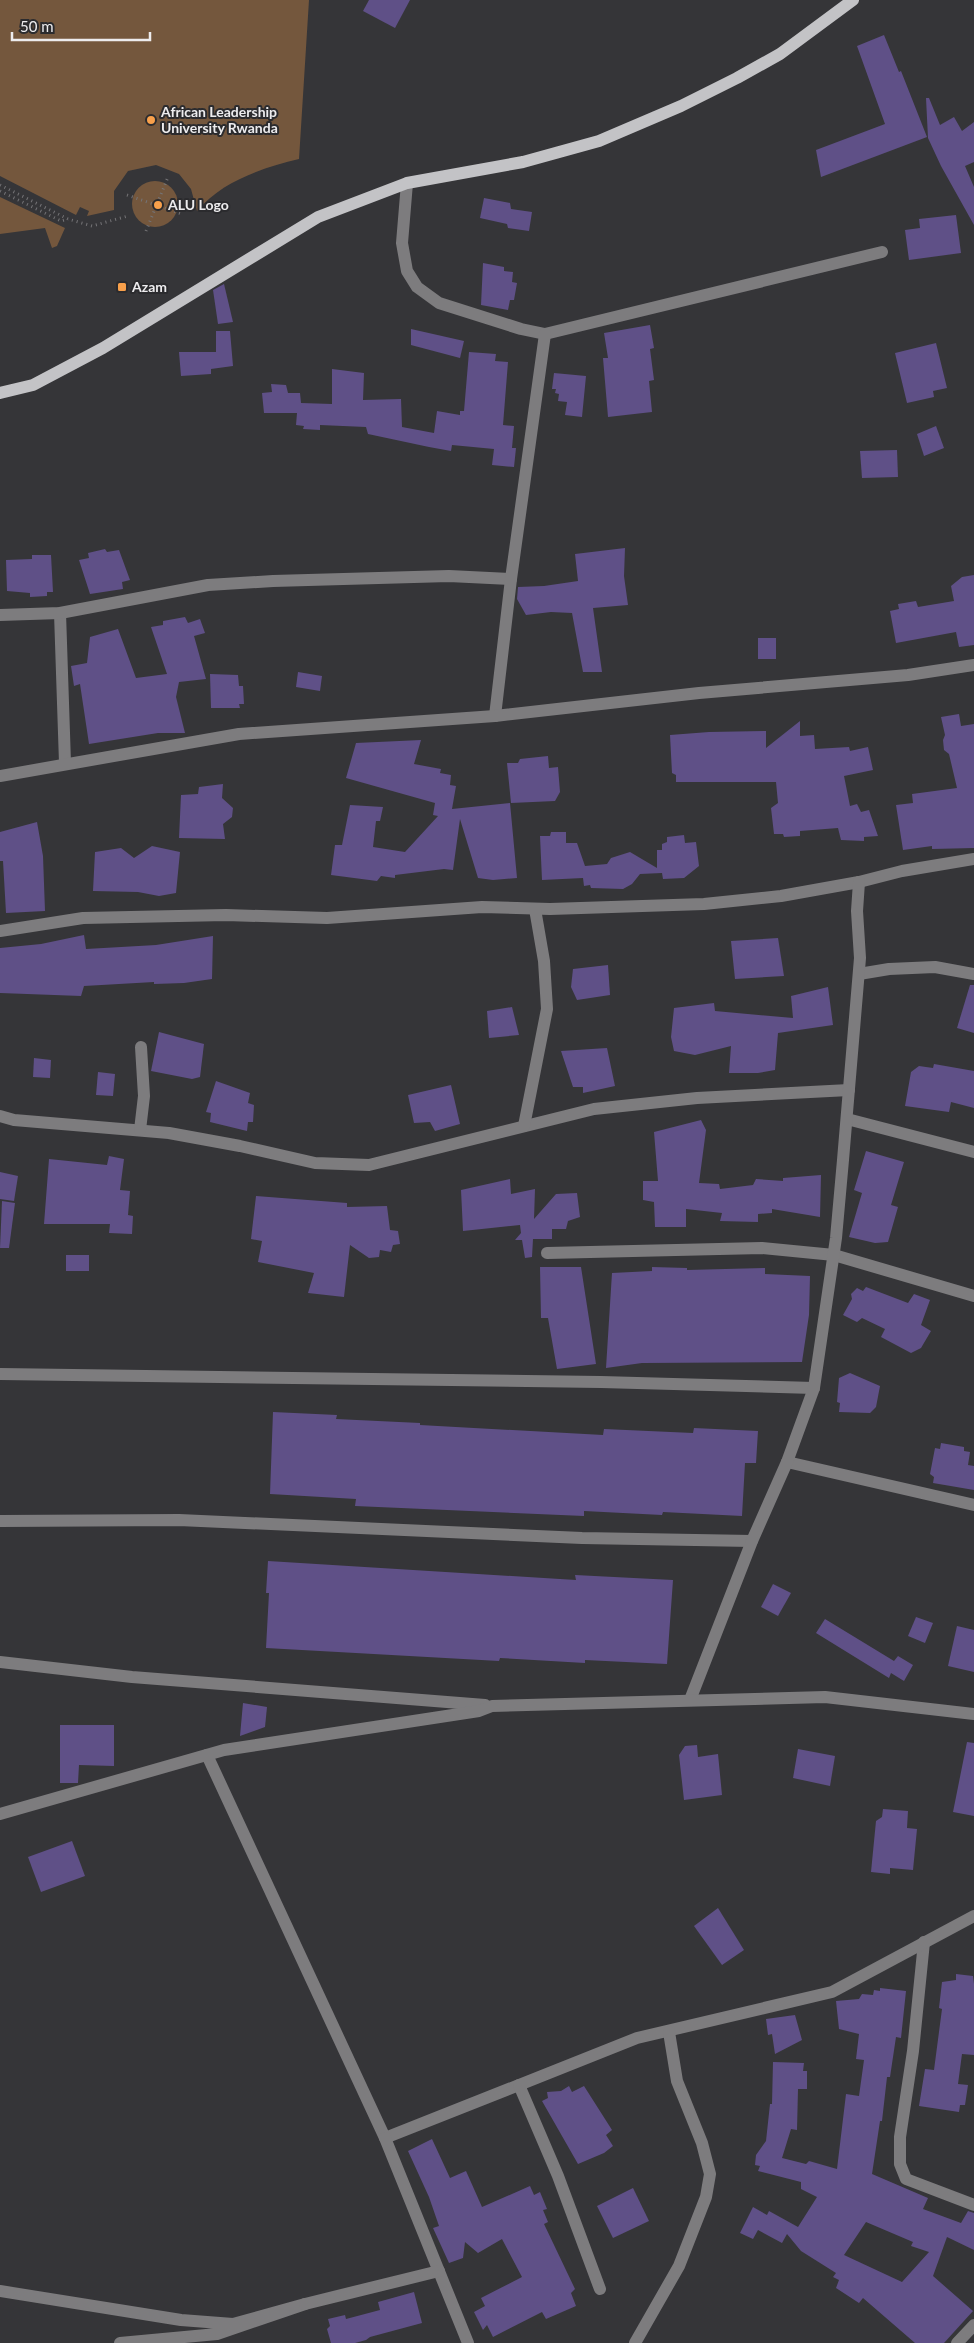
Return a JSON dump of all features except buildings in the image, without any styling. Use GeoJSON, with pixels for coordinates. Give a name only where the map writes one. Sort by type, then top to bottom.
{"type":"FeatureCollection","features":[{"type":"Feature","properties":{"kind":"main road"},"geometry":{"type":"LineString","coordinates":[[0,394],[33,385],[103,348],[318,217],[407,183],[523,162],[599,142],[681,106],[780,54],[853,0]]}},
{"type":"Feature","properties":{"kind":"street"},"geometry":{"type":"LineString","coordinates":[[407,183],[402,243],[407,271],[417,287],[439,303],[521,329],[545,334],[882,252]]}},
{"type":"Feature","properties":{"kind":"street"},"geometry":{"type":"LineString","coordinates":[[495,716],[511,579],[545,334]]}},
{"type":"Feature","properties":{"kind":"street"},"geometry":{"type":"LineString","coordinates":[[0,615],[60,613],[208,585],[273,580],[439,576],[511,579]]}},
{"type":"Feature","properties":{"kind":"street"},"geometry":{"type":"LineString","coordinates":[[60,613],[65,763]]}},
{"type":"Feature","properties":{"kind":"street"},"geometry":{"type":"LineString","coordinates":[[0,776],[65,763],[239,734],[495,716],[699,693],[908,676],[974,665]]}},
{"type":"Feature","properties":{"kind":"street"},"geometry":{"type":"LineString","coordinates":[[0,932],[83,918],[226,916],[327,918],[482,907],[535,909],[704,904],[781,896],[859,882],[902,870],[974,859]]}},
{"type":"Feature","properties":{"kind":"street"},"geometry":{"type":"LineString","coordinates":[[690,1700],[752,1541],[788,1462],[814,1388],[834,1254],[849,1090],[860,958],[857,911],[859,882]]}},
{"type":"Feature","properties":{"kind":"street"},"geometry":{"type":"LineString","coordinates":[[524,1126],[547,1009],[544,961],[535,909]]}},
{"type":"Feature","properties":{"kind":"street"},"geometry":{"type":"LineString","coordinates":[[859,974],[935,967],[974,974]]}},
{"type":"Feature","properties":{"kind":"street"},"geometry":{"type":"LineString","coordinates":[[140,1130],[144,1096],[141,1047]]}},
{"type":"Feature","properties":{"kind":"street"},"geometry":{"type":"LineString","coordinates":[[0,1116],[14,1120],[140,1130],[240,1146],[315,1164],[369,1165],[594,1109],[697,1098],[849,1090]]}},
{"type":"Feature","properties":{"kind":"street"},"geometry":{"type":"LineString","coordinates":[[846,1119],[974,1152]]}},
{"type":"Feature","properties":{"kind":"street"},"geometry":{"type":"LineString","coordinates":[[547,1253],[762,1248],[834,1254],[974,1296]]}},
{"type":"Feature","properties":{"kind":"street"},"geometry":{"type":"LineString","coordinates":[[0,1374],[601,1382],[814,1388]]}},
{"type":"Feature","properties":{"kind":"street"},"geometry":{"type":"LineString","coordinates":[[788,1462],[974,1505]]}},
{"type":"Feature","properties":{"kind":"street"},"geometry":{"type":"LineString","coordinates":[[0,1521],[179,1520],[582,1538],[752,1541]]}},
{"type":"Feature","properties":{"kind":"street"},"geometry":{"type":"LineString","coordinates":[[0,1662],[142,1678],[492,1706],[825,1698],[974,1714]]}},
{"type":"Feature","properties":{"kind":"street"},"geometry":{"type":"LineString","coordinates":[[0,1814],[224,1750],[479,1711],[492,1706]]}},
{"type":"Feature","properties":{"kind":"street"},"geometry":{"type":"LineString","coordinates":[[207,1755],[385,2138],[468,2343]]}},
{"type":"Feature","properties":{"kind":"street"},"geometry":{"type":"LineString","coordinates":[[385,2138],[624,2043],[832,1992],[974,1916]]}},
{"type":"Feature","properties":{"kind":"street"},"geometry":{"type":"LineString","coordinates":[[924,1942],[913,2051],[900,2137],[900,2164],[906,2178],[974,2205]]}},
{"type":"Feature","properties":{"kind":"street"},"geometry":{"type":"LineString","coordinates":[[636,2343],[679,2266],[706,2197],[710,2174],[702,2143],[677,2081],[668,2032]]}},
{"type":"Feature","properties":{"kind":"street"},"geometry":{"type":"LineString","coordinates":[[519,2084],[558,2176],[600,2289]]}},
{"type":"Feature","properties":{"kind":"street"},"geometry":{"type":"LineString","coordinates":[[0,2291],[181,2320],[233,2324],[439,2271]]}},
{"type":"Feature","properties":{"kind":"street"},"geometry":{"type":"LineString","coordinates":[[120,2343],[218,2334],[305,2304]]}},
{"type":"Feature","properties":{"kind":"street"},"geometry":{"type":"LineString","coordinates":[[957,2343],[974,2325]]}},
{"type":"Feature","properties":{"kind":"path"},"geometry":{"type":"LineString","coordinates":[[146,231],[168,178]]}},
{"type":"Feature","properties":{"kind":"path"},"geometry":{"type":"LineString","coordinates":[[0,185],[68,219],[92,226],[128,216]]}},
{"type":"Feature","properties":{"kind":"path"},"geometry":{"type":"LineString","coordinates":[[0,191],[61,220],[68,219]]}},
{"type":"Feature","properties":{"kind":"path"},"geometry":{"type":"LineString","coordinates":[[127,195],[182,214]]}},
{"type":"Feature","properties":{"kind":"shaded area","name":"African Leadership University Rwanda"},"geometry":{"type":"Polygon","coordinates":[[[0,0],[309,0],[299,159],[243,177],[218,191],[197,211],[191,189],[179,174],[156,165],[128,171],[114,191],[114,210],[87,216],[89,211],[80,207],[76,215],[0,176],[0,0]]]}},
{"type":"Feature","properties":{"kind":"shaded area"},"geometry":{"type":"Polygon","coordinates":[[[160,181],[172,187],[177,195],[177,213],[172,221],[164,226],[150,227],[138,221],[133,213],[132,199],[138,187],[146,182],[160,181]]]}},
{"type":"Feature","properties":{"kind":"shaded area"},"geometry":{"type":"Polygon","coordinates":[[[0,197],[65,228],[57,246],[52,248],[45,228],[0,234],[0,197]]]}},
{"type":"Feature","properties":{"kind":"place","name":"African Leadership University Rwanda"},"geometry":{"type":"Point","coordinates":[151,120]}},
{"type":"Feature","properties":{"kind":"place","name":"ALU Logo"},"geometry":{"type":"Point","coordinates":[158,205]}},
{"type":"Feature","properties":{"kind":"place","name":"Azam"},"geometry":{"type":"Point","coordinates":[122,287]}}]}
